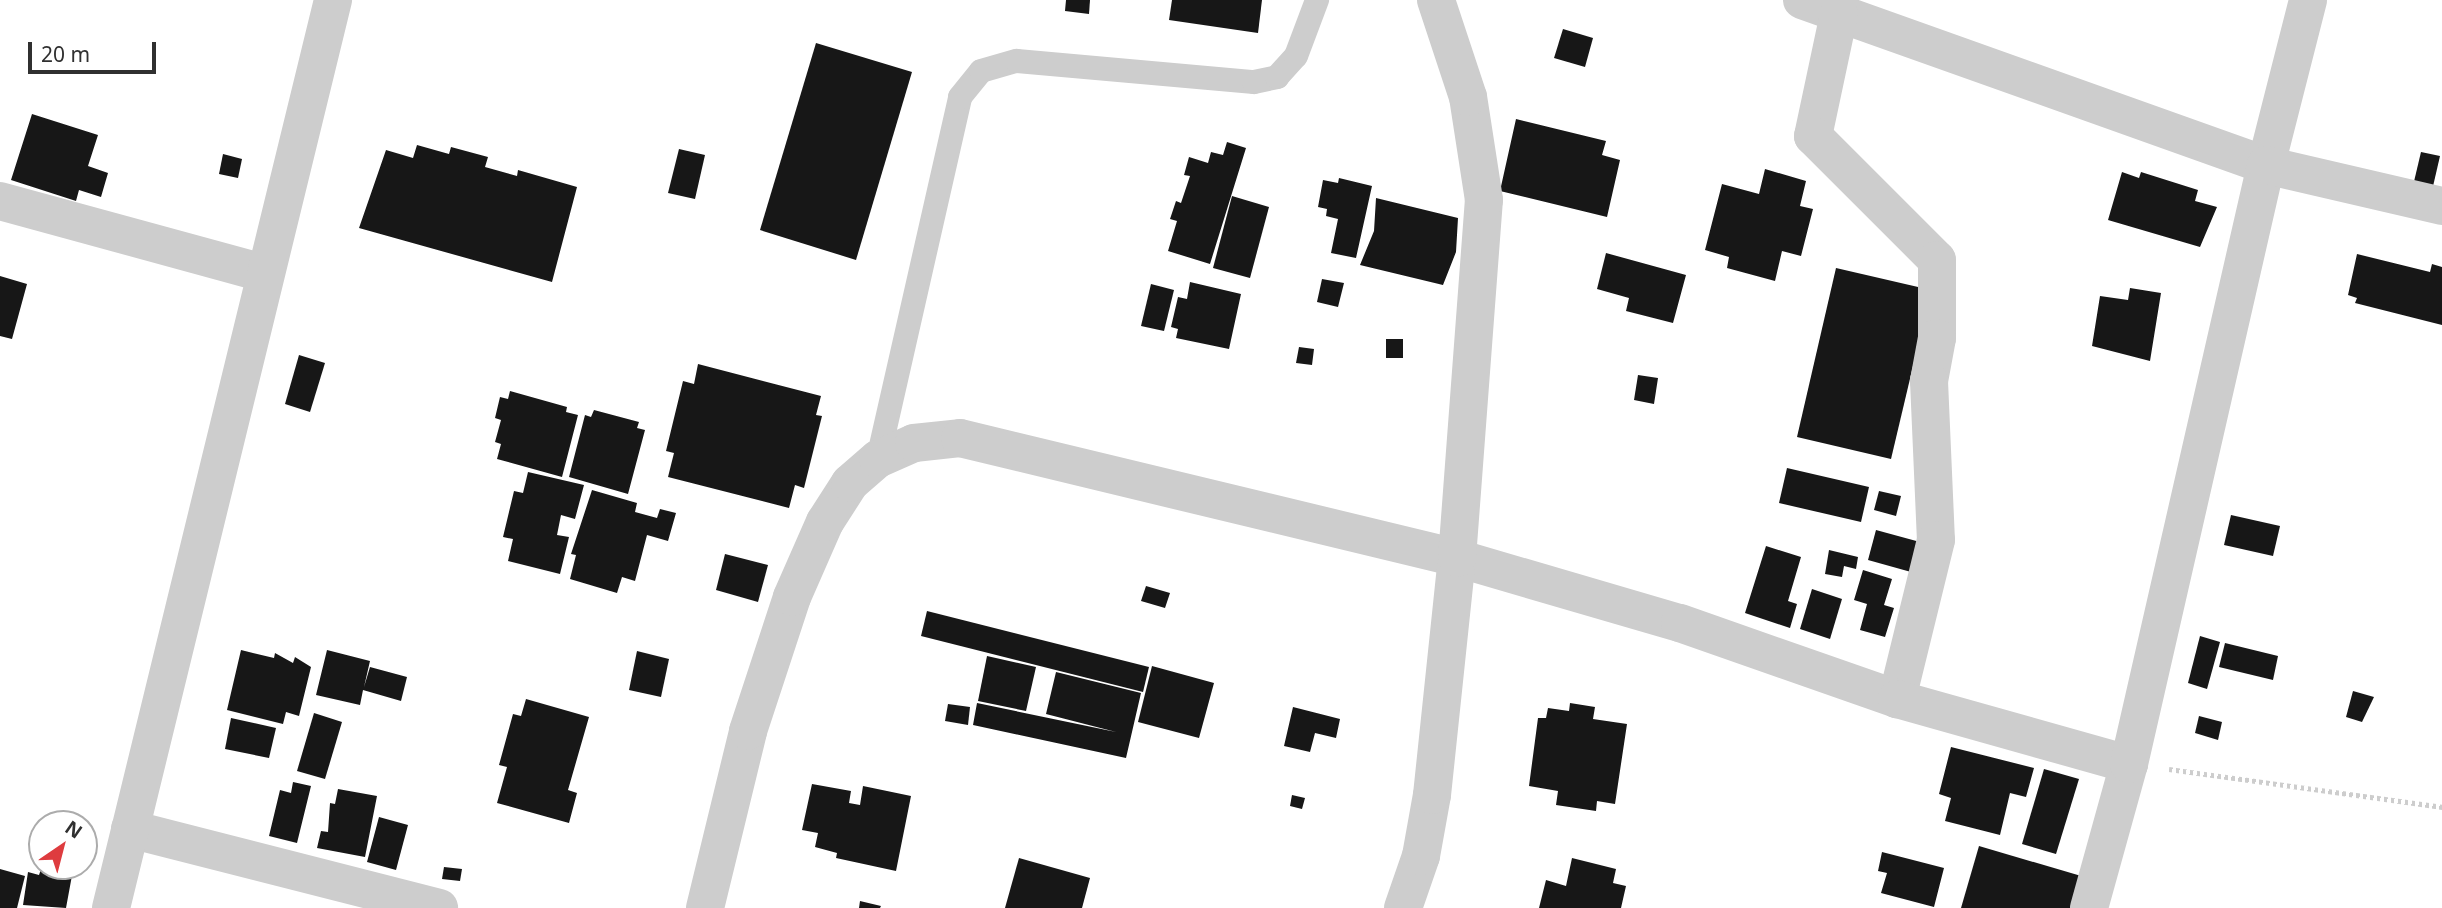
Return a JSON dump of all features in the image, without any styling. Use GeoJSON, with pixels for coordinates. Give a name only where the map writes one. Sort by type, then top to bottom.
{"type":"FeatureCollection","features":[{"type":"Feature","properties":{"kind":"street"},"geometry":{"type":"LineString","coordinates":[[111,908],[264,273],[333,0]]}},
{"type":"Feature","properties":{"kind":"street"},"geometry":{"type":"LineString","coordinates":[[1403,908],[1421,856],[1432,795],[1457,558],[1484,200],[1468,97],[1436,0]]}},
{"type":"Feature","properties":{"kind":"street"},"geometry":{"type":"LineString","coordinates":[[1801,0],[2266,165],[2442,206]]}},
{"type":"Feature","properties":{"kind":"street"},"geometry":{"type":"LineString","coordinates":[[2089,908],[2129,764],[2266,165],[2308,0]]}},
{"type":"Feature","properties":{"kind":"street"},"geometry":{"type":"LineString","coordinates":[[1839,14],[1813,136],[1937,260],[1937,338],[1929,381],[1936,540],[1897,699]]}},
{"type":"Feature","properties":{"kind":"street"},"geometry":{"type":"LineString","coordinates":[[0,201],[264,273]]}},
{"type":"Feature","properties":{"kind":"street"},"geometry":{"type":"LineString","coordinates":[[705,908],[748,731],[792,597],[825,522],[850,484],[878,459],[914,443],[960,438],[1457,558],[1681,623],[1897,699],[2129,764]]}},
{"type":"Feature","properties":{"kind":"street"},"geometry":{"type":"LineString","coordinates":[[131,829],[439,908]]}},
{"type":"Feature","properties":{"kind":"lane"},"geometry":{"type":"LineString","coordinates":[[878,459],[960,97],[981,71],[1017,61],[1254,82],[1277,77],[1296,56],[1317,0]]}},
{"type":"Feature","properties":{"kind":"path"},"geometry":{"type":"LineString","coordinates":[[2129,764],[2442,807]]}},
{"type":"Feature","properties":{"kind":"building"},"geometry":{"type":"Polygon","coordinates":[[[1066,0],[1090,0],[1089,14],[1065,11],[1066,0]]]}},
{"type":"Feature","properties":{"kind":"building"},"geometry":{"type":"Polygon","coordinates":[[[1172,0],[1262,0],[1258,33],[1169,20],[1172,0]]]}},
{"type":"Feature","properties":{"kind":"building"},"geometry":{"type":"Polygon","coordinates":[[[1563,29],[1593,38],[1585,67],[1554,58],[1563,29]]]}},
{"type":"Feature","properties":{"kind":"building"},"geometry":{"type":"Polygon","coordinates":[[[816,43],[912,72],[856,260],[760,230],[816,43]]]}},
{"type":"Feature","properties":{"kind":"building"},"geometry":{"type":"Polygon","coordinates":[[[32,114],[98,135],[88,166],[108,173],[101,197],[79,190],[76,201],[11,180],[32,114]]]}},
{"type":"Feature","properties":{"kind":"building"},"geometry":{"type":"Polygon","coordinates":[[[1516,119],[1606,141],[1602,155],[1620,160],[1607,217],[1500,191],[1516,119]]]}},
{"type":"Feature","properties":{"kind":"building"},"geometry":{"type":"Polygon","coordinates":[[[1227,142],[1246,148],[1210,264],[1168,251],[1177,221],[1170,219],[1176,201],[1181,203],[1190,176],[1184,175],[1189,157],[1208,163],[1211,152],[1223,155],[1227,142]]]}},
{"type":"Feature","properties":{"kind":"building"},"geometry":{"type":"Polygon","coordinates":[[[417,145],[449,154],[451,147],[488,157],[485,167],[517,176],[518,170],[577,187],[552,282],[359,228],[386,150],[413,158],[417,145]]]}},
{"type":"Feature","properties":{"kind":"building"},"geometry":{"type":"Polygon","coordinates":[[[679,149],[705,155],[695,199],[668,193],[679,149]]]}},
{"type":"Feature","properties":{"kind":"building"},"geometry":{"type":"Polygon","coordinates":[[[2421,152],[2440,156],[2431,195],[2412,190],[2421,152]]]}},
{"type":"Feature","properties":{"kind":"building"},"geometry":{"type":"Polygon","coordinates":[[[223,154],[242,159],[238,178],[219,174],[223,154]]]}},
{"type":"Feature","properties":{"kind":"building"},"geometry":{"type":"Polygon","coordinates":[[[1765,169],[1806,181],[1800,206],[1813,209],[1801,256],[1782,251],[1775,281],[1727,268],[1729,257],[1705,250],[1722,184],[1759,194],[1765,169]]]}},
{"type":"Feature","properties":{"kind":"building"},"geometry":{"type":"Polygon","coordinates":[[[2122,172],[2139,178],[2141,172],[2198,190],[2195,201],[2217,207],[2200,247],[2108,220],[2122,172]]]}},
{"type":"Feature","properties":{"kind":"building"},"geometry":{"type":"Polygon","coordinates":[[[1339,178],[1372,186],[1356,258],[1331,253],[1338,219],[1326,216],[1327,209],[1318,207],[1323,180],[1338,183],[1339,178]]]}},
{"type":"Feature","properties":{"kind":"building"},"geometry":{"type":"Polygon","coordinates":[[[1232,196],[1269,207],[1250,278],[1213,268],[1232,196]]]}},
{"type":"Feature","properties":{"kind":"building"},"geometry":{"type":"Polygon","coordinates":[[[1376,198],[1458,218],[1456,252],[1443,285],[1360,265],[1374,231],[1376,198]]]}},
{"type":"Feature","properties":{"kind":"building"},"geometry":{"type":"Polygon","coordinates":[[[1606,253],[1686,275],[1673,323],[1626,311],[1629,298],[1597,289],[1606,253]]]}},
{"type":"Feature","properties":{"kind":"building"},"geometry":{"type":"Polygon","coordinates":[[[2357,254],[2430,272],[2432,264],[2442,267],[2442,325],[2355,303],[2357,298],[2348,295],[2357,254]]]}},
{"type":"Feature","properties":{"kind":"building"},"geometry":{"type":"Polygon","coordinates":[[[1836,268],[1931,290],[1891,459],[1797,437],[1836,268]]]}},
{"type":"Feature","properties":{"kind":"building"},"geometry":{"type":"Polygon","coordinates":[[[0,276],[27,284],[12,339],[0,336],[0,276]]]}},
{"type":"Feature","properties":{"kind":"building"},"geometry":{"type":"Polygon","coordinates":[[[1322,279],[1344,283],[1338,307],[1317,302],[1322,279]]]}},
{"type":"Feature","properties":{"kind":"building"},"geometry":{"type":"Polygon","coordinates":[[[1190,282],[1241,294],[1229,349],[1176,338],[1178,329],[1171,327],[1178,297],[1187,299],[1190,282]]]}},
{"type":"Feature","properties":{"kind":"building"},"geometry":{"type":"Polygon","coordinates":[[[1151,284],[1174,290],[1164,331],[1141,326],[1151,284]]]}},
{"type":"Feature","properties":{"kind":"building"},"geometry":{"type":"Polygon","coordinates":[[[2130,288],[2161,293],[2150,361],[2092,346],[2100,296],[2128,300],[2130,288]]]}},
{"type":"Feature","properties":{"kind":"building"},"geometry":{"type":"Polygon","coordinates":[[[1386,339],[1403,339],[1403,358],[1386,358],[1386,339]]]}},
{"type":"Feature","properties":{"kind":"building"},"geometry":{"type":"Polygon","coordinates":[[[1299,347],[1314,349],[1312,365],[1296,363],[1299,347]]]}},
{"type":"Feature","properties":{"kind":"building"},"geometry":{"type":"Polygon","coordinates":[[[299,355],[325,363],[310,412],[285,404],[299,355]]]}},
{"type":"Feature","properties":{"kind":"building"},"geometry":{"type":"Polygon","coordinates":[[[698,364],[821,396],[816,415],[822,416],[804,488],[795,485],[789,508],[668,477],[674,453],[666,451],[683,381],[694,384],[698,364]]]}},
{"type":"Feature","properties":{"kind":"building"},"geometry":{"type":"Polygon","coordinates":[[[1638,375],[1658,378],[1654,404],[1634,400],[1638,375]]]}},
{"type":"Feature","properties":{"kind":"building"},"geometry":{"type":"Polygon","coordinates":[[[510,391],[567,407],[566,412],[578,415],[562,477],[497,459],[501,444],[495,442],[501,420],[495,418],[500,397],[508,399],[510,391]]]}},
{"type":"Feature","properties":{"kind":"building"},"geometry":{"type":"Polygon","coordinates":[[[594,410],[639,422],[637,428],[645,430],[628,494],[569,477],[585,415],[591,417],[594,410]]]}},
{"type":"Feature","properties":{"kind":"building"},"geometry":{"type":"Polygon","coordinates":[[[1787,468],[1869,487],[1861,522],[1779,503],[1787,468]]]}},
{"type":"Feature","properties":{"kind":"building"},"geometry":{"type":"Polygon","coordinates":[[[528,472],[584,485],[575,519],[561,515],[557,535],[569,537],[560,574],[508,561],[513,539],[503,537],[514,491],[523,493],[528,472]]]}},
{"type":"Feature","properties":{"kind":"building"},"geometry":{"type":"Polygon","coordinates":[[[592,490],[637,503],[635,512],[657,518],[660,509],[676,513],[668,541],[647,535],[635,581],[622,577],[617,593],[570,579],[576,555],[571,554],[592,490]]]}},
{"type":"Feature","properties":{"kind":"building"},"geometry":{"type":"Polygon","coordinates":[[[1879,491],[1901,496],[1896,516],[1874,510],[1879,491]]]}},
{"type":"Feature","properties":{"kind":"building"},"geometry":{"type":"Polygon","coordinates":[[[2231,515],[2280,526],[2273,556],[2224,545],[2231,515]]]}},
{"type":"Feature","properties":{"kind":"building"},"geometry":{"type":"Polygon","coordinates":[[[1876,530],[1920,542],[1911,572],[1868,560],[1876,530]]]}},
{"type":"Feature","properties":{"kind":"building"},"geometry":{"type":"Polygon","coordinates":[[[1766,546],[1801,557],[1788,601],[1797,604],[1790,628],[1745,613],[1766,546]]]}},
{"type":"Feature","properties":{"kind":"building"},"geometry":{"type":"Polygon","coordinates":[[[1829,550],[1858,557],[1856,569],[1844,566],[1842,577],[1825,574],[1829,550]]]}},
{"type":"Feature","properties":{"kind":"building"},"geometry":{"type":"Polygon","coordinates":[[[725,554],[768,565],[758,602],[716,590],[725,554]]]}},
{"type":"Feature","properties":{"kind":"building"},"geometry":{"type":"Polygon","coordinates":[[[1863,570],[1892,579],[1884,605],[1894,608],[1885,637],[1860,630],[1867,604],[1854,600],[1863,570]]]}},
{"type":"Feature","properties":{"kind":"building"},"geometry":{"type":"Polygon","coordinates":[[[1146,586],[1170,593],[1165,608],[1141,601],[1146,586]]]}},
{"type":"Feature","properties":{"kind":"building"},"geometry":{"type":"Polygon","coordinates":[[[1812,589],[1842,599],[1830,639],[1800,629],[1812,589]]]}},
{"type":"Feature","properties":{"kind":"building"},"geometry":{"type":"Polygon","coordinates":[[[927,611],[1149,667],[1143,692],[921,636],[927,611]]]}},
{"type":"Feature","properties":{"kind":"building"},"geometry":{"type":"Polygon","coordinates":[[[2200,636],[2220,642],[2207,689],[2188,683],[2200,636]]]}},
{"type":"Feature","properties":{"kind":"building"},"geometry":{"type":"Polygon","coordinates":[[[2225,643],[2278,656],[2273,680],[2219,667],[2225,643]]]}},
{"type":"Feature","properties":{"kind":"building"},"geometry":{"type":"Polygon","coordinates":[[[241,650],[274,658],[275,653],[293,663],[295,657],[311,667],[299,716],[286,712],[283,724],[227,710],[241,650]]]}},
{"type":"Feature","properties":{"kind":"building"},"geometry":{"type":"Polygon","coordinates":[[[327,650],[370,661],[364,687],[370,667],[407,677],[401,701],[363,690],[360,705],[316,695],[327,650]]]}},
{"type":"Feature","properties":{"kind":"building"},"geometry":{"type":"Polygon","coordinates":[[[637,651],[669,659],[661,697],[629,690],[637,651]]]}},
{"type":"Feature","properties":{"kind":"building"},"geometry":{"type":"Polygon","coordinates":[[[987,656],[1036,667],[1026,711],[978,701],[987,656]]]}},
{"type":"Feature","properties":{"kind":"building"},"geometry":{"type":"Polygon","coordinates":[[[1152,666],[1214,683],[1199,738],[1138,722],[1152,666]]]}},
{"type":"Feature","properties":{"kind":"building"},"geometry":{"type":"Polygon","coordinates":[[[1056,672],[1141,693],[1126,758],[973,725],[977,703],[1116,732],[1046,714],[1056,672]]]}},
{"type":"Feature","properties":{"kind":"building"},"geometry":{"type":"Polygon","coordinates":[[[2353,691],[2374,697],[2362,722],[2346,717],[2353,691]]]}},
{"type":"Feature","properties":{"kind":"building"},"geometry":{"type":"Polygon","coordinates":[[[526,699],[589,717],[568,790],[577,793],[569,823],[497,803],[507,767],[499,765],[513,714],[521,716],[526,699]]]}},
{"type":"Feature","properties":{"kind":"building"},"geometry":{"type":"Polygon","coordinates":[[[1570,703],[1595,707],[1593,719],[1627,724],[1615,804],[1597,801],[1596,811],[1556,805],[1558,791],[1529,786],[1538,718],[1546,718],[1548,708],[1569,711],[1570,703]]]}},
{"type":"Feature","properties":{"kind":"building"},"geometry":{"type":"Polygon","coordinates":[[[948,704],[970,707],[968,725],[945,721],[948,704]]]}},
{"type":"Feature","properties":{"kind":"building"},"geometry":{"type":"Polygon","coordinates":[[[1293,707],[1340,719],[1336,738],[1315,733],[1310,752],[1284,746],[1293,707]]]}},
{"type":"Feature","properties":{"kind":"building"},"geometry":{"type":"Polygon","coordinates":[[[314,713],[342,722],[325,779],[297,771],[314,713]]]}},
{"type":"Feature","properties":{"kind":"building"},"geometry":{"type":"Polygon","coordinates":[[[2199,716],[2222,722],[2218,740],[2195,733],[2199,716]]]}},
{"type":"Feature","properties":{"kind":"building"},"geometry":{"type":"Polygon","coordinates":[[[231,718],[276,728],[269,758],[225,749],[231,718]]]}},
{"type":"Feature","properties":{"kind":"building"},"geometry":{"type":"Polygon","coordinates":[[[1951,747],[2034,768],[2026,797],[2010,793],[2000,835],[1945,821],[1951,798],[1939,794],[1951,747]]]}},
{"type":"Feature","properties":{"kind":"building"},"geometry":{"type":"Polygon","coordinates":[[[2044,769],[2079,779],[2056,854],[2022,844],[2044,769]]]}},
{"type":"Feature","properties":{"kind":"building"},"geometry":{"type":"Polygon","coordinates":[[[293,782],[311,786],[297,843],[269,836],[280,790],[291,793],[293,782]]]}},
{"type":"Feature","properties":{"kind":"building"},"geometry":{"type":"Polygon","coordinates":[[[812,784],[851,791],[849,803],[860,805],[863,786],[911,796],[896,871],[836,858],[837,853],[815,847],[818,833],[802,830],[812,784]]]}},
{"type":"Feature","properties":{"kind":"building"},"geometry":{"type":"Polygon","coordinates":[[[338,789],[377,796],[365,857],[317,848],[321,831],[328,832],[330,803],[335,804],[338,789]]]}},
{"type":"Feature","properties":{"kind":"building"},"geometry":{"type":"Polygon","coordinates":[[[1292,795],[1305,798],[1302,809],[1290,806],[1292,795]]]}},
{"type":"Feature","properties":{"kind":"building"},"geometry":{"type":"Polygon","coordinates":[[[379,817],[408,825],[396,870],[367,862],[379,817]]]}},
{"type":"Feature","properties":{"kind":"building"},"geometry":{"type":"Polygon","coordinates":[[[1979,846],[2088,878],[2079,908],[1961,908],[1979,846]]]}},
{"type":"Feature","properties":{"kind":"building"},"geometry":{"type":"Polygon","coordinates":[[[1882,852],[1944,868],[1934,907],[1881,893],[1887,873],[1878,871],[1882,852]]]}},
{"type":"Feature","properties":{"kind":"building"},"geometry":{"type":"Polygon","coordinates":[[[1019,858],[1090,878],[1082,908],[1005,908],[1019,858]]]}},
{"type":"Feature","properties":{"kind":"building"},"geometry":{"type":"Polygon","coordinates":[[[1572,858],[1616,869],[1613,883],[1626,886],[1621,908],[1539,908],[1546,880],[1566,886],[1572,858]]]}},
{"type":"Feature","properties":{"kind":"building"},"geometry":{"type":"Polygon","coordinates":[[[444,867],[462,869],[460,881],[442,879],[444,867]]]}},
{"type":"Feature","properties":{"kind":"building"},"geometry":{"type":"Polygon","coordinates":[[[0,869],[25,876],[17,908],[0,908],[0,869]]]}},
{"type":"Feature","properties":{"kind":"building"},"geometry":{"type":"Polygon","coordinates":[[[28,872],[28,880],[71,880],[66,908],[23,905],[28,872]]]}},
{"type":"Feature","properties":{"kind":"building"},"geometry":{"type":"Polygon","coordinates":[[[860,901],[881,906],[859,908],[860,901]]]}}]}
